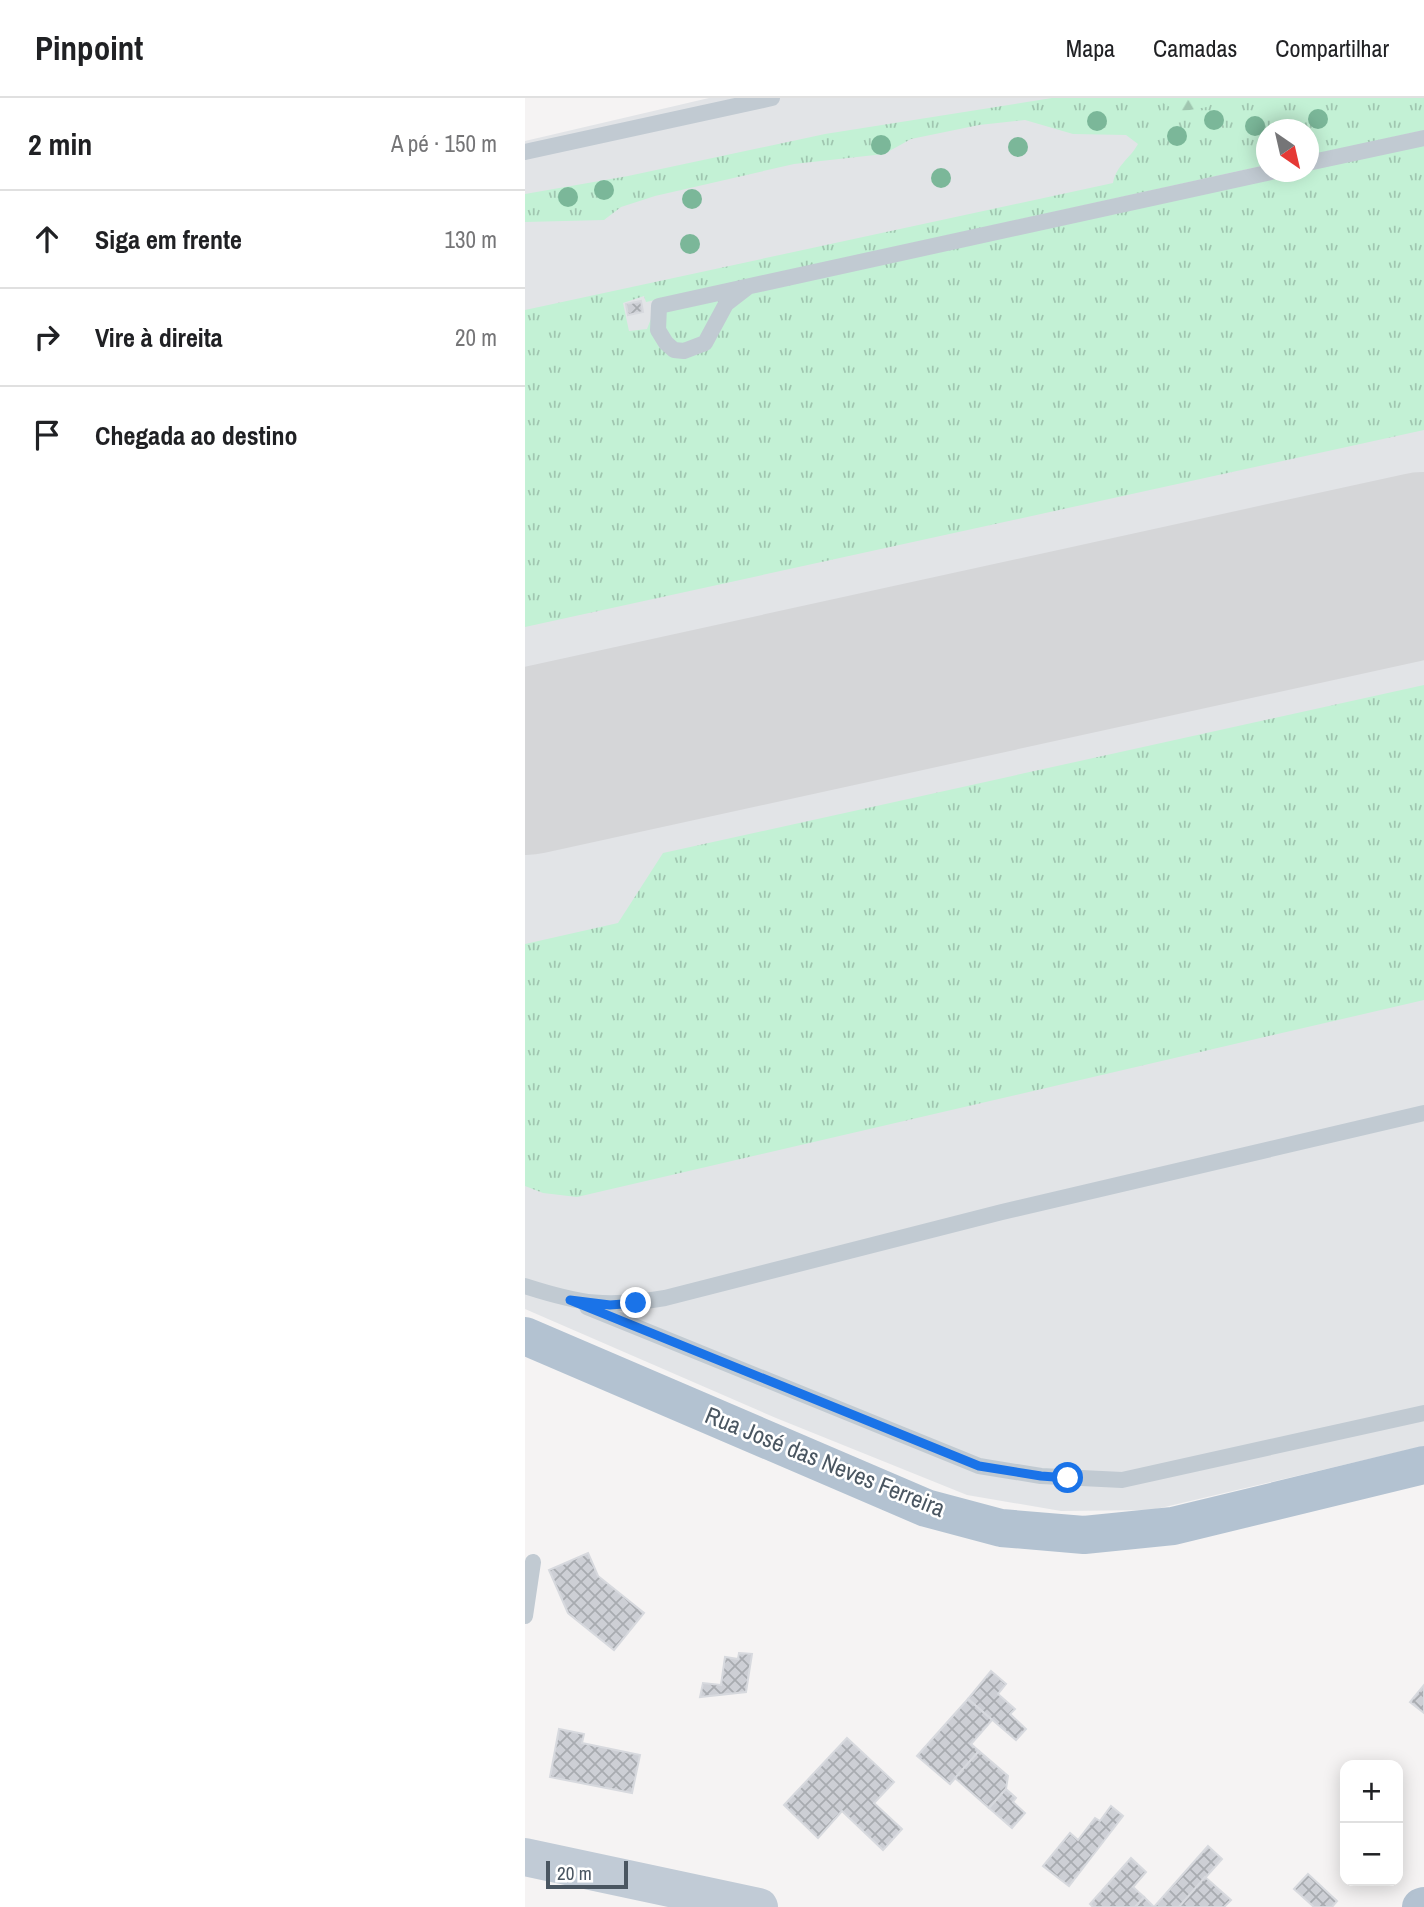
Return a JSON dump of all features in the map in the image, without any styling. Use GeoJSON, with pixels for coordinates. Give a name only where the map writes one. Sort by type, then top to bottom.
{"type":"FeatureCollection","features":[{"type":"Feature","properties":{"kind":"main road","name":"Rua José das Neves Ferreira"},"geometry":{"type":"LineString","coordinates":[[525,1336],[926,1508],[1001,1528],[1084,1535],[1173,1526],[1424,1465]]}},
{"type":"Feature","properties":{"kind":"main road"},"geometry":{"type":"LineString","coordinates":[[525,1857],[759,1907]]}},
{"type":"Feature","properties":{"kind":"lane"},"geometry":{"type":"LineString","coordinates":[[525,152],[772,98]]}},
{"type":"Feature","properties":{"kind":"lane"},"geometry":{"type":"LineString","coordinates":[[1319,161],[1424,138]]}},
{"type":"Feature","properties":{"kind":"lane"},"geometry":{"type":"LineString","coordinates":[[748,287],[726,304],[705,343],[684,351],[674,350],[666,344],[658,330],[659,306],[1256,175]]}},
{"type":"Feature","properties":{"kind":"lane"},"geometry":{"type":"LineString","coordinates":[[570,1300],[610,1305],[665,1298],[1002,1212],[1424,1113]]}},
{"type":"Feature","properties":{"kind":"lane"},"geometry":{"type":"LineString","coordinates":[[525,1286],[570,1300],[979,1466],[1041,1476],[1122,1480],[1424,1413]]}},
{"type":"Feature","properties":{"kind":"lane"},"geometry":{"type":"LineString","coordinates":[[525,1616],[533,1562]]}},
{"type":"Feature","properties":{"kind":"shaded area"},"geometry":{"type":"Polygon","coordinates":[[[709,98],[1424,98],[1424,1446],[1152,1510],[1061,1511],[967,1495],[776,1418],[525,1309],[525,141],[709,98]]]}},
{"type":"Feature","properties":{"kind":"green space"},"geometry":{"type":"Polygon","coordinates":[[[1052,98],[1424,98],[1424,130],[1319,154],[1319,119],[1256,119],[1256,167],[646,302],[644,296],[623,303],[629,331],[647,329],[654,311],[1256,179],[1256,182],[1319,182],[1319,165],[1424,141],[1424,430],[525,627],[525,310],[1113,183],[1117,171],[1138,144],[1126,135],[1073,134],[1025,120],[979,125],[911,139],[884,154],[794,164],[655,196],[621,207],[604,220],[525,222],[525,194],[628,176],[825,134],[1052,98]]]}},
{"type":"Feature","properties":{"kind":"green space"},"geometry":{"type":"Polygon","coordinates":[[[1159,98],[1214,98],[1215,101],[1207,107],[1178,112],[1159,98]]]}},
{"type":"Feature","properties":{"kind":"green space"},"geometry":{"type":"Polygon","coordinates":[[[1424,685],[1424,1000],[577,1197],[543,1193],[525,1186],[525,944],[618,923],[663,853],[1424,685]]]}},
{"type":"Feature","properties":{"kind":"building"},"geometry":{"type":"Polygon","coordinates":[[[641,301],[643,312],[628,315],[626,304],[641,301]]]}},
{"type":"Feature","properties":{"kind":"building"},"geometry":{"type":"Polygon","coordinates":[[[588,1553],[598,1576],[644,1613],[614,1650],[568,1613],[549,1570],[588,1553]]]}},
{"type":"Feature","properties":{"kind":"building"},"geometry":{"type":"Polygon","coordinates":[[[739,1653],[752,1654],[746,1692],[700,1697],[703,1683],[721,1685],[725,1657],[738,1659],[739,1653]]]}},
{"type":"Feature","properties":{"kind":"building"},"geometry":{"type":"Polygon","coordinates":[[[991,1671],[1006,1684],[998,1694],[1015,1709],[1010,1714],[1026,1729],[1016,1740],[968,1699],[991,1671]]]}},
{"type":"Feature","properties":{"kind":"building"},"geometry":{"type":"Polygon","coordinates":[[[1424,1685],[1424,1713],[1410,1702],[1424,1685]]]}},
{"type":"Feature","properties":{"kind":"building"},"geometry":{"type":"Polygon","coordinates":[[[968,1699],[992,1720],[971,1744],[979,1751],[950,1784],[917,1756],[968,1699]]]}},
{"type":"Feature","properties":{"kind":"building"},"geometry":{"type":"Polygon","coordinates":[[[559,1729],[584,1734],[582,1743],[640,1755],[632,1793],[550,1777],[559,1729]]]}},
{"type":"Feature","properties":{"kind":"building"},"geometry":{"type":"Polygon","coordinates":[[[847,1738],[894,1782],[874,1803],[902,1829],[883,1850],[842,1811],[818,1838],[784,1805],[847,1738]]]}},
{"type":"Feature","properties":{"kind":"building"},"geometry":{"type":"Polygon","coordinates":[[[979,1751],[1008,1776],[1006,1789],[989,1808],[955,1778],[979,1751]]]}},
{"type":"Feature","properties":{"kind":"building"},"geometry":{"type":"Polygon","coordinates":[[[1006,1789],[1016,1798],[1013,1802],[1025,1813],[1012,1828],[989,1808],[1006,1789]]]}},
{"type":"Feature","properties":{"kind":"building"},"geometry":{"type":"Polygon","coordinates":[[[1111,1806],[1123,1816],[1069,1886],[1043,1866],[1070,1833],[1078,1840],[1095,1818],[1100,1821],[1111,1806]]]}},
{"type":"Feature","properties":{"kind":"building"},"geometry":{"type":"Polygon","coordinates":[[[1208,1846],[1222,1859],[1179,1907],[1154,1907],[1208,1846]]]}},
{"type":"Feature","properties":{"kind":"building"},"geometry":{"type":"Polygon","coordinates":[[[1131,1858],[1146,1872],[1133,1887],[1144,1897],[1135,1907],[1093,1907],[1090,1904],[1131,1858]]]}},
{"type":"Feature","properties":{"kind":"building"},"geometry":{"type":"Polygon","coordinates":[[[1308,1874],[1337,1901],[1332,1907],[1314,1907],[1294,1889],[1308,1874]]]}},
{"type":"Feature","properties":{"kind":"building"},"geometry":{"type":"Polygon","coordinates":[[[1205,1877],[1231,1900],[1224,1907],[1179,1907],[1205,1877]]]}},
{"type":"Feature","properties":{"kind":"building"},"geometry":{"type":"Polygon","coordinates":[[[1144,1897],[1154,1907],[1135,1907],[1144,1897]]]}},
{"type":"Feature","properties":{"kind":"runway"},"geometry":{"type":"LineString","coordinates":[[525,762],[1424,565]]}},
{"type":"Feature","properties":{"kind":"route"},"geometry":{"type":"LineString","coordinates":[[636,1303],[610,1305],[570,1300],[979,1466],[1068,1478]]}}]}
